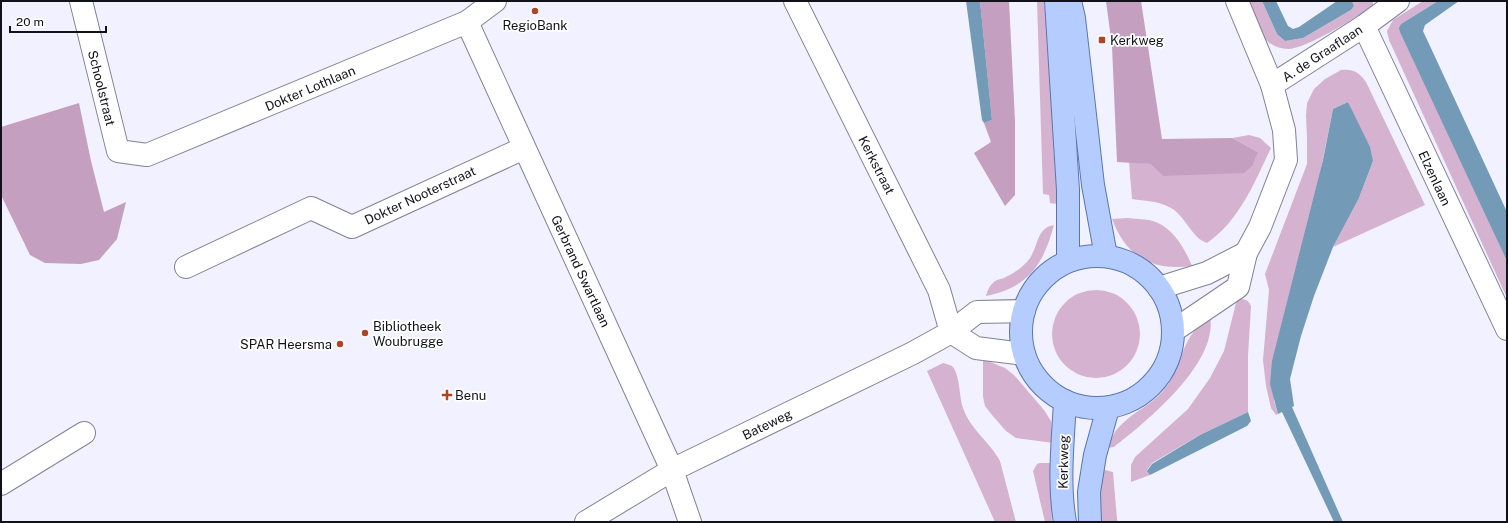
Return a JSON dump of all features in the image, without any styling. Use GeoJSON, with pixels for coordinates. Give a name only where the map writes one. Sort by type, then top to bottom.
{"type":"FeatureCollection","features":[{"type":"Feature","properties":{"kind":"main road"},"geometry":{"type":"LineString","coordinates":[[1056,1],[1068,190],[1068,262]]}},
{"type":"Feature","properties":{"kind":"main road"},"geometry":{"type":"LineString","coordinates":[[1070,1],[1074,18],[1093,185],[1106,256]]}},
{"type":"Feature","properties":{"kind":"main road"},"geometry":{"type":"LineString","coordinates":[[1086,256],[1106,256],[1124,261],[1140,269],[1159,288],[1167,304],[1172,322],[1172,342],[1168,358],[1161,373],[1155,382],[1139,396],[1108,408],[1086,408],[1065,402],[1047,390],[1039,382],[1033,374],[1024,354],[1021,328],[1024,311],[1030,295],[1040,281],[1058,266],[1068,262],[1086,256]]}},
{"type":"Feature","properties":{"kind":"main road","name":"Kerkweg"},"geometry":{"type":"LineString","coordinates":[[1065,402],[1062,466],[1063,509],[1065,522]]}},
{"type":"Feature","properties":{"kind":"main road","name":"Kerkweg"},"geometry":{"type":"LineString","coordinates":[[1090,522],[1089,492],[1095,455],[1108,408]]}},
{"type":"Feature","properties":{"kind":"street","name":"Schoolstraat"},"geometry":{"type":"LineString","coordinates":[[81,1],[118,151]]}},
{"type":"Feature","properties":{"kind":"street","name":"Dokter Lothlaan"},"geometry":{"type":"LineString","coordinates":[[118,151],[147,155],[467,22],[495,1]]}},
{"type":"Feature","properties":{"kind":"street","name":"Kerkstraat"},"geometry":{"type":"LineString","coordinates":[[795,1],[940,290],[951,332]]}},
{"type":"Feature","properties":{"kind":"street"},"geometry":{"type":"LineString","coordinates":[[1237,1],[1272,85]]}},
{"type":"Feature","properties":{"kind":"street","name":"A. de Graaflaan"},"geometry":{"type":"LineString","coordinates":[[1173,331],[1238,287],[1246,252],[1260,227],[1286,160],[1284,130],[1272,85],[1364,26],[1398,1]]}},
{"type":"Feature","properties":{"kind":"street","name":"Gerbrand Swartlaan"},"geometry":{"type":"LineString","coordinates":[[467,22],[672,470],[690,522]]}},
{"type":"Feature","properties":{"kind":"street","name":"Elzenlaan"},"geometry":{"type":"LineString","coordinates":[[1364,26],[1507,329]]}},
{"type":"Feature","properties":{"kind":"street","name":"Dokter Nooterstraat"},"geometry":{"type":"LineString","coordinates":[[186,267],[311,208],[352,227],[524,148]]}},
{"type":"Feature","properties":{"kind":"street"},"geometry":{"type":"LineString","coordinates":[[1159,288],[1207,272],[1246,252]]}},
{"type":"Feature","properties":{"kind":"street","name":"Bateweg"},"geometry":{"type":"LineString","coordinates":[[586,522],[672,470],[913,353],[951,332],[977,312],[1024,311]]}},
{"type":"Feature","properties":{"kind":"street"},"geometry":{"type":"LineString","coordinates":[[951,332],[976,348],[1024,354]]}},
{"type":"Feature","properties":{"kind":"street"},"geometry":{"type":"LineString","coordinates":[[1,484],[84,433]]}},
{"type":"Feature","properties":{"kind":"shaded area"},"geometry":{"type":"Polygon","coordinates":[[[980,1],[1009,1],[1015,121],[1015,195],[1005,206],[974,153],[991,142],[984,123],[992,120],[980,1]]]}},
{"type":"Feature","properties":{"kind":"shaded area"},"geometry":{"type":"Polygon","coordinates":[[[1037,1],[1044,1],[1056,115],[1057,204],[1050,203],[1049,195],[1043,194],[1037,1]]]}},
{"type":"Feature","properties":{"kind":"shaded area"},"geometry":{"type":"Polygon","coordinates":[[[1106,1],[1141,1],[1162,139],[1232,138],[1258,152],[1252,166],[1244,173],[1163,176],[1150,164],[1117,162],[1112,46],[1106,1]]]}},
{"type":"Feature","properties":{"kind":"shaded area"},"geometry":{"type":"Polygon","coordinates":[[[1249,1],[1262,1],[1277,34],[1285,41],[1303,38],[1351,10],[1354,6],[1352,1],[1373,1],[1373,6],[1319,38],[1296,48],[1288,49],[1276,47],[1266,40],[1259,28],[1249,1]]]}},
{"type":"Feature","properties":{"kind":"shaded area"},"geometry":{"type":"Polygon","coordinates":[[[1423,1],[1438,1],[1401,24],[1507,261],[1507,298],[1389,40],[1387,31],[1393,20],[1423,1]]]}},
{"type":"Feature","properties":{"kind":"shaded area"},"geometry":{"type":"Polygon","coordinates":[[[1341,70],[1355,72],[1366,82],[1425,205],[1333,247],[1359,198],[1373,161],[1348,102],[1333,109],[1274,401],[1278,414],[1276,415],[1271,408],[1266,386],[1263,360],[1269,290],[1265,274],[1307,164],[1307,103],[1314,89],[1325,79],[1341,70]]]}},
{"type":"Feature","properties":{"kind":"shaded area"},"geometry":{"type":"Polygon","coordinates":[[[79,103],[91,161],[104,212],[126,202],[117,239],[99,260],[81,264],[45,263],[30,255],[1,195],[1,127],[79,103]]]}},
{"type":"Feature","properties":{"kind":"shaded area"},"geometry":{"type":"Polygon","coordinates":[[[1249,135],[1260,138],[1271,148],[1252,187],[1237,212],[1219,234],[1207,243],[1201,240],[1192,231],[1175,210],[1156,202],[1132,199],[1129,162],[1150,164],[1163,176],[1258,152],[1232,138],[1249,135]]]}},
{"type":"Feature","properties":{"kind":"shaded area"},"geometry":{"type":"Polygon","coordinates":[[[1127,218],[1149,220],[1171,232],[1181,244],[1192,266],[1178,267],[1153,264],[1133,252],[1125,244],[1112,219],[1127,218]]]}},
{"type":"Feature","properties":{"kind":"shaded area"},"geometry":{"type":"Polygon","coordinates":[[[1054,225],[1045,252],[1032,272],[1024,280],[1013,287],[986,296],[989,287],[994,282],[1013,273],[1027,262],[1034,251],[1043,230],[1054,225]]]}},
{"type":"Feature","properties":{"kind":"shaded area"},"geometry":{"type":"Polygon","coordinates":[[[1096,290],[1113,294],[1127,303],[1136,317],[1140,334],[1136,351],[1127,365],[1113,374],[1096,378],[1079,374],[1065,365],[1056,351],[1052,334],[1056,317],[1065,303],[1079,294],[1096,290]]]}},
{"type":"Feature","properties":{"kind":"shaded area"},"geometry":{"type":"Polygon","coordinates":[[[1237,299],[1246,300],[1251,306],[1248,356],[1248,412],[1200,435],[1152,463],[1147,470],[1150,475],[1131,482],[1131,465],[1135,457],[1188,409],[1210,378],[1224,351],[1237,299]]]}},
{"type":"Feature","properties":{"kind":"shaded area"},"geometry":{"type":"Polygon","coordinates":[[[1210,316],[1210,334],[1203,353],[1192,372],[1161,407],[1144,423],[1114,447],[1107,448],[1113,435],[1120,426],[1163,391],[1173,376],[1186,344],[1191,336],[1210,316]]]}},
{"type":"Feature","properties":{"kind":"shaded area"},"geometry":{"type":"Polygon","coordinates":[[[983,359],[1005,368],[1014,375],[1044,410],[1051,421],[1053,443],[1016,438],[1006,431],[992,415],[985,406],[983,397],[983,359]]]}},
{"type":"Feature","properties":{"kind":"shaded area"},"geometry":{"type":"Polygon","coordinates":[[[943,363],[952,366],[955,370],[966,416],[1000,461],[1016,522],[995,522],[927,371],[943,363]]]}},
{"type":"Feature","properties":{"kind":"shaded area"},"geometry":{"type":"Polygon","coordinates":[[[1052,463],[1052,522],[1045,522],[1033,471],[1037,464],[1052,463]]]}},
{"type":"Feature","properties":{"kind":"shaded area"},"geometry":{"type":"Polygon","coordinates":[[[1101,469],[1113,472],[1118,522],[1099,522],[1101,469]]]}},
{"type":"Feature","properties":{"kind":"water"},"geometry":{"type":"Polygon","coordinates":[[[966,1],[980,1],[992,120],[984,123],[982,120],[966,1]]]}},
{"type":"Feature","properties":{"kind":"water"},"geometry":{"type":"Polygon","coordinates":[[[1262,1],[1276,1],[1288,26],[1293,29],[1299,27],[1337,1],[1352,1],[1354,6],[1351,10],[1303,38],[1285,41],[1277,34],[1262,1]]]}},
{"type":"Feature","properties":{"kind":"water"},"geometry":{"type":"Polygon","coordinates":[[[1438,1],[1459,1],[1425,25],[1423,31],[1507,212],[1507,261],[1400,32],[1399,28],[1401,24],[1438,1]]]}},
{"type":"Feature","properties":{"kind":"water"},"geometry":{"type":"Polygon","coordinates":[[[1348,102],[1370,147],[1373,161],[1359,198],[1333,247],[1314,296],[1301,336],[1290,379],[1294,406],[1292,407],[1343,522],[1334,522],[1282,412],[1278,414],[1270,384],[1272,361],[1323,160],[1333,109],[1348,102]]]}},
{"type":"Feature","properties":{"kind":"water"},"geometry":{"type":"Polygon","coordinates":[[[1248,412],[1251,421],[1247,426],[1150,475],[1147,471],[1152,464],[1200,435],[1248,412]]]}},
{"type":"Feature","properties":{"kind":"place","name":"RegioBank"},"geometry":{"type":"Point","coordinates":[535,11]}},
{"type":"Feature","properties":{"kind":"place","name":"Kerkweg"},"geometry":{"type":"Point","coordinates":[1102,40]}},
{"type":"Feature","properties":{"kind":"place","name":"Bibliotheek Woubrugge"},"geometry":{"type":"Point","coordinates":[365,333]}},
{"type":"Feature","properties":{"kind":"place","name":"SPAR Heersma"},"geometry":{"type":"Point","coordinates":[340,344]}},
{"type":"Feature","properties":{"kind":"place","name":"Benu"},"geometry":{"type":"Point","coordinates":[447,395]}}]}
